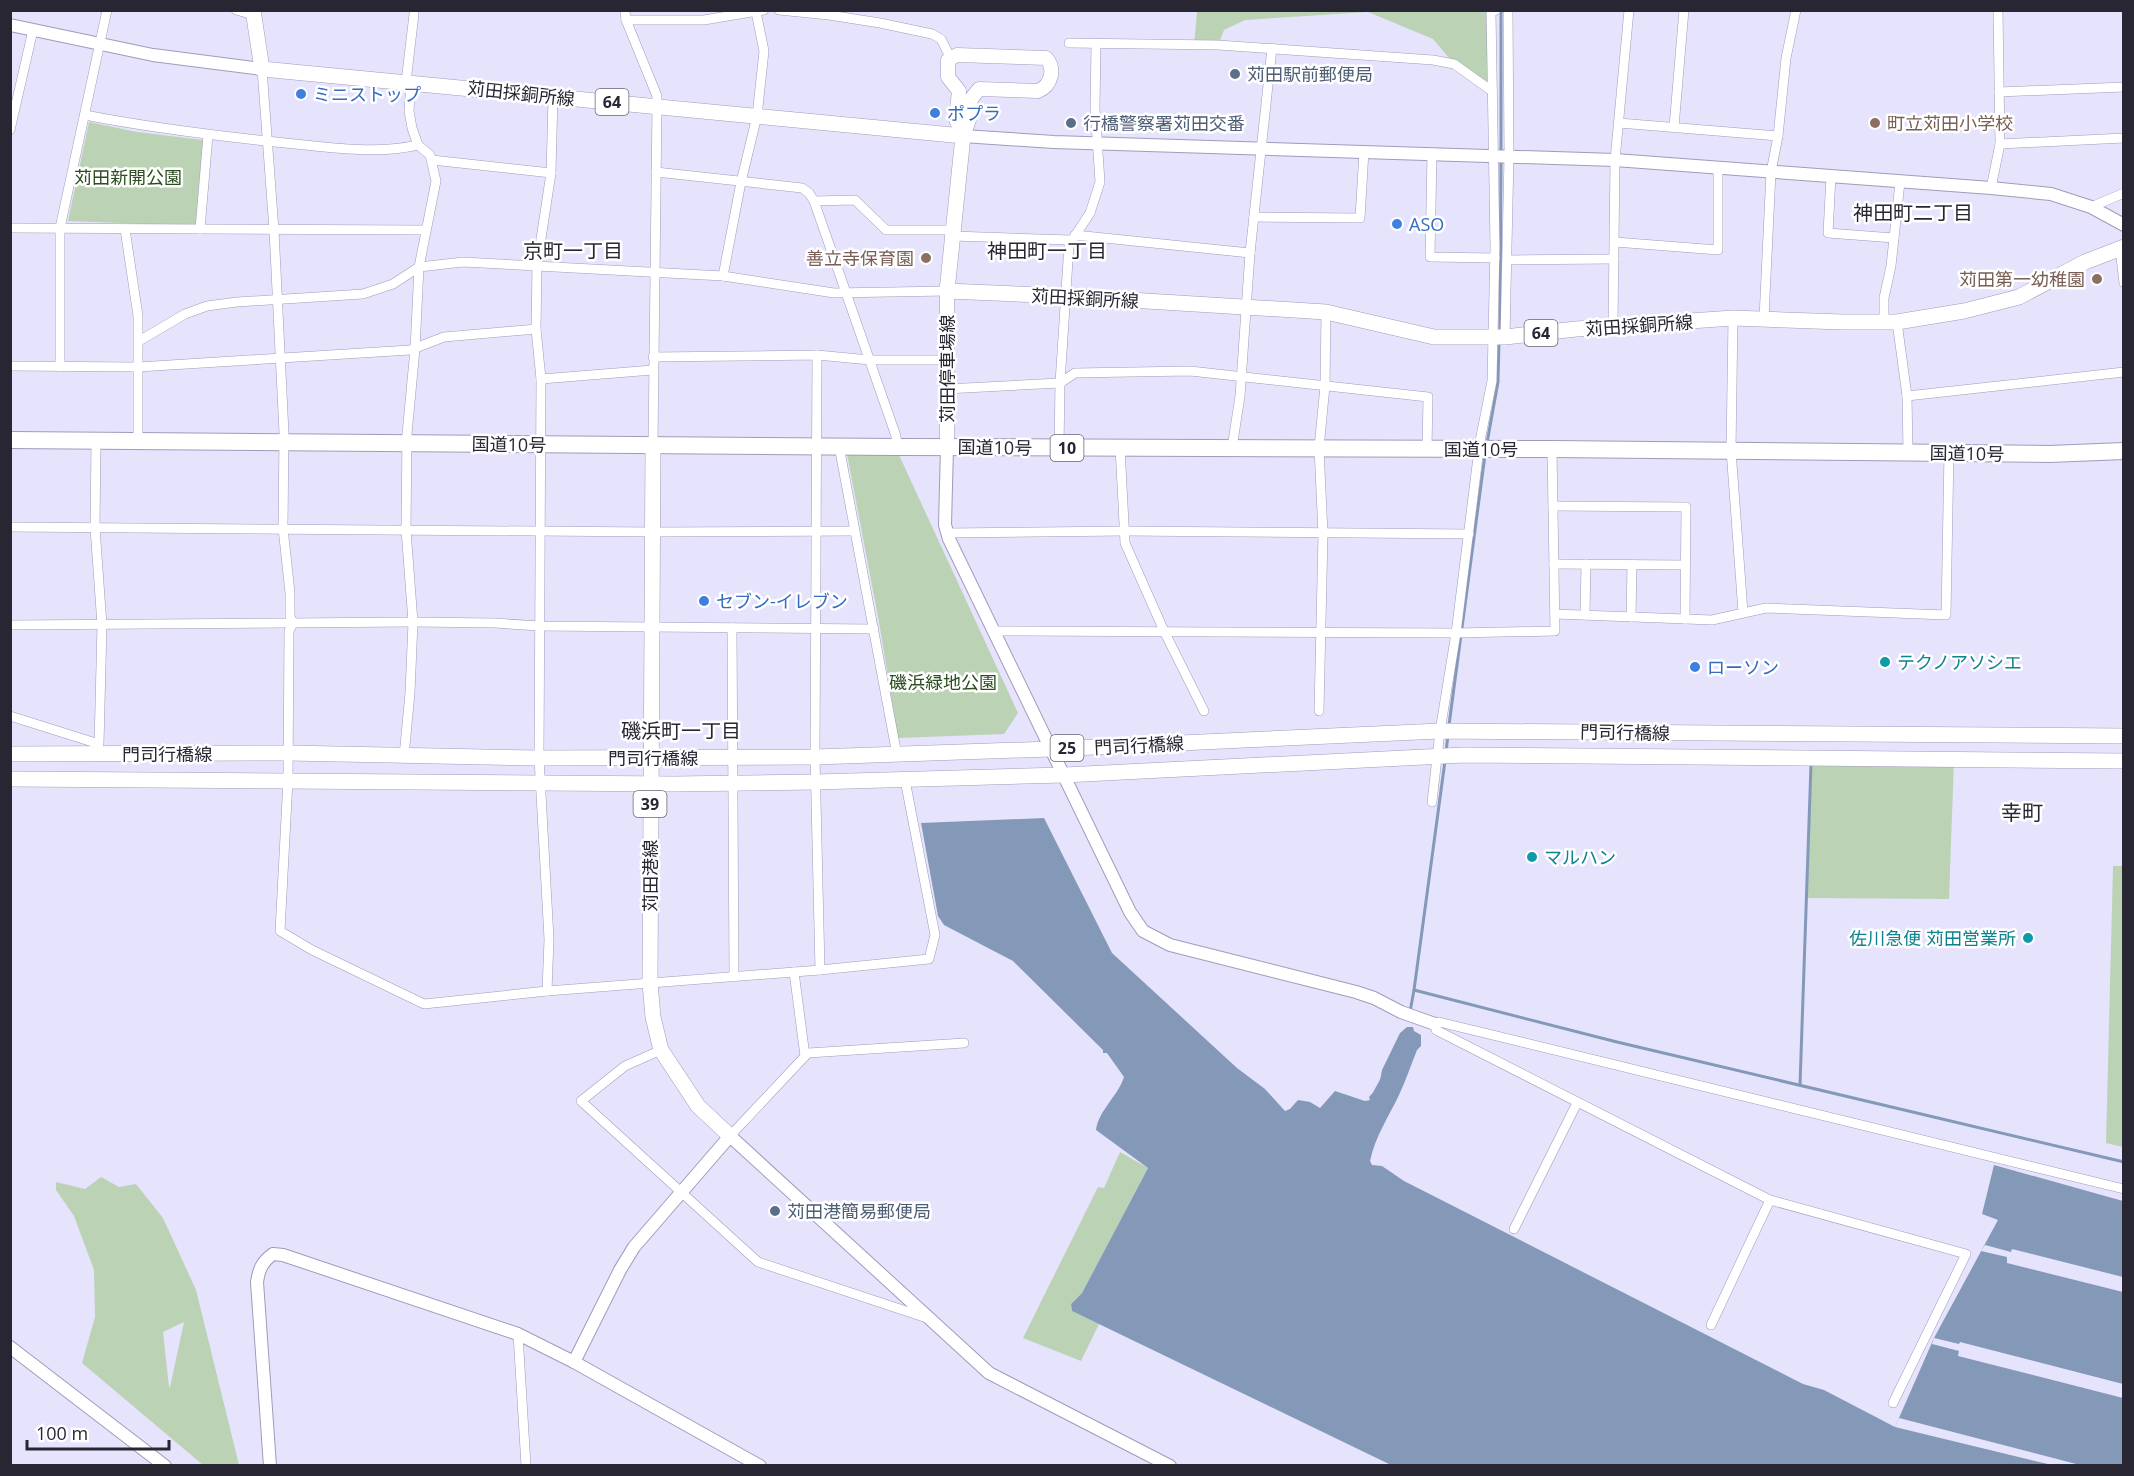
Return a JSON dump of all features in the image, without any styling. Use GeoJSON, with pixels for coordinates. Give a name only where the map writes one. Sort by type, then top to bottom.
{"type":"FeatureCollection","features":[{"type":"Feature","properties":{"kind":"highway","name":"国道10号"},"geometry":{"type":"LineString","coordinates":[[10,430],[138,437],[1059,443],[1908,448],[2124,443]]}},
{"type":"Feature","properties":{"kind":"highway","name":"国道10号"},"geometry":{"type":"LineString","coordinates":[[10,440],[96,441],[138,437]]}},
{"type":"Feature","properties":{"kind":"highway","name":"国道10号"},"geometry":{"type":"LineString","coordinates":[[817,441],[838,446],[897,442]]}},
{"type":"Feature","properties":{"kind":"highway","name":"国道10号"},"geometry":{"type":"LineString","coordinates":[[1059,443],[1120,447],[1233,443]]}},
{"type":"Feature","properties":{"kind":"highway","name":"国道10号"},"geometry":{"type":"LineString","coordinates":[[1480,445],[1552,449],[1731,446]]}},
{"type":"Feature","properties":{"kind":"highway","name":"国道10号"},"geometry":{"type":"LineString","coordinates":[[1908,448],[1949,452],[2049,454],[2124,451]]}},
{"type":"Feature","properties":{"kind":"main road"},"geometry":{"type":"LineString","coordinates":[[254,13],[262,69]]}},
{"type":"Feature","properties":{"kind":"main road"},"geometry":{"type":"LineString","coordinates":[[947,291],[963,136],[969,120],[971,99],[979,89],[1042,90],[1051,78],[1051,67],[1046,58],[957,55],[950,57],[947,73],[959,91],[956,119],[963,136]]}},
{"type":"Feature","properties":{"kind":"main road","name":"苅田採銅所線"},"geometry":{"type":"LineString","coordinates":[[262,69],[963,136]]}},
{"type":"Feature","properties":{"kind":"main road","name":"苅田採銅所線"},"geometry":{"type":"LineString","coordinates":[[947,291],[1326,312],[1434,337],[1498,337],[1733,318],[1890,323],[1964,311],[2019,297],[2085,262],[2122,248]]}},
{"type":"Feature","properties":{"kind":"main road","name":"苅田停車場線"},"geometry":{"type":"LineString","coordinates":[[947,291],[947,441]]}},
{"type":"Feature","properties":{"kind":"main road","name":"苅田港線"},"geometry":{"type":"LineString","coordinates":[[653,440],[650,983],[661,1050],[698,1106],[730,1136]]}},
{"type":"Feature","properties":{"kind":"main road","name":"門司行橋線"},"geometry":{"type":"LineString","coordinates":[[10,754],[288,753],[539,758],[815,757],[1051,749],[1440,731],[2124,736]]}},
{"type":"Feature","properties":{"kind":"main road","name":"門司行橋線"},"geometry":{"type":"LineString","coordinates":[[10,779],[650,784],[816,782],[1064,775],[1437,756],[2124,761]]}},
{"type":"Feature","properties":{"kind":"street"},"geometry":{"type":"LineString","coordinates":[[60,367],[60,228],[107,10]]}},
{"type":"Feature","properties":{"kind":"street"},"geometry":{"type":"LineString","coordinates":[[236,10],[254,13]]}},
{"type":"Feature","properties":{"kind":"street"},"geometry":{"type":"LineString","coordinates":[[779,10],[870,21],[932,34],[941,39],[950,57]]}},
{"type":"Feature","properties":{"kind":"street"},"geometry":{"type":"LineString","coordinates":[[1496,10],[1491,12],[1492,155],[1498,337]]}},
{"type":"Feature","properties":{"kind":"street"},"geometry":{"type":"LineString","coordinates":[[1432,802],[1480,445],[1492,381],[1508,260],[1508,10]]}},
{"type":"Feature","properties":{"kind":"street"},"geometry":{"type":"LineString","coordinates":[[1613,326],[1616,160],[1629,10]]}},
{"type":"Feature","properties":{"kind":"street"},"geometry":{"type":"LineString","coordinates":[[1674,127],[1684,10]]}},
{"type":"Feature","properties":{"kind":"street"},"geometry":{"type":"LineString","coordinates":[[1764,318],[1771,172],[1778,136],[1786,58],[1796,10]]}},
{"type":"Feature","properties":{"kind":"street"},"geometry":{"type":"LineString","coordinates":[[1991,188],[2000,144],[1998,10]]}},
{"type":"Feature","properties":{"kind":"street"},"geometry":{"type":"LineString","coordinates":[[653,440],[657,96],[626,15],[704,20],[760,11],[764,51],[757,116],[741,182],[723,276]]}},
{"type":"Feature","properties":{"kind":"street"},"geometry":{"type":"LineString","coordinates":[[404,756],[413,622],[406,530],[407,438],[415,349],[418,267],[436,188],[432,160],[427,151],[418,145],[410,120],[409,82],[414,14]]}},
{"type":"Feature","properties":{"kind":"street"},"geometry":{"type":"LineString","coordinates":[[10,25],[100,45],[193,61],[262,69],[274,230],[284,437],[283,528],[290,593],[290,616],[293,623],[289,631],[288,780],[280,931],[320,954],[424,1004],[929,959],[935,935],[905,780]]}},
{"type":"Feature","properties":{"kind":"street"},"geometry":{"type":"LineString","coordinates":[[10,130],[33,30]]}},
{"type":"Feature","properties":{"kind":"street"},"geometry":{"type":"LineString","coordinates":[[1068,43],[1272,48],[1433,60],[1454,64],[1492,91]]}},
{"type":"Feature","properties":{"kind":"street"},"geometry":{"type":"LineString","coordinates":[[1059,443],[1060,383],[1069,245],[1090,213],[1098,192],[1101,172],[1094,96],[1096,44]]}},
{"type":"Feature","properties":{"kind":"street"},"geometry":{"type":"LineString","coordinates":[[1233,443],[1242,376],[1250,253],[1272,48]]}},
{"type":"Feature","properties":{"kind":"street"},"geometry":{"type":"LineString","coordinates":[[1999,92],[2124,87]]}},
{"type":"Feature","properties":{"kind":"street"},"geometry":{"type":"LineString","coordinates":[[547,992],[549,939],[539,758],[541,379],[536,329],[537,265],[551,173],[553,97]]}},
{"type":"Feature","properties":{"kind":"street"},"geometry":{"type":"LineString","coordinates":[[85,116],[208,135],[367,151],[418,145]]}},
{"type":"Feature","properties":{"kind":"street"},"geometry":{"type":"LineString","coordinates":[[1619,123],[1778,136]]}},
{"type":"Feature","properties":{"kind":"street"},"geometry":{"type":"LineString","coordinates":[[200,229],[208,135]]}},
{"type":"Feature","properties":{"kind":"street"},"geometry":{"type":"LineString","coordinates":[[963,136],[1098,143],[1616,160],[1991,188],[2051,194],[2091,207],[2124,225]]}},
{"type":"Feature","properties":{"kind":"street"},"geometry":{"type":"LineString","coordinates":[[2000,144],[2124,138]]}},
{"type":"Feature","properties":{"kind":"street"},"geometry":{"type":"LineString","coordinates":[[1254,218],[1360,218],[1364,151]]}},
{"type":"Feature","properties":{"kind":"street"},"geometry":{"type":"LineString","coordinates":[[1432,153],[1430,257],[1495,258]]}},
{"type":"Feature","properties":{"kind":"street"},"geometry":{"type":"LineString","coordinates":[[432,160],[551,173]]}},
{"type":"Feature","properties":{"kind":"street"},"geometry":{"type":"LineString","coordinates":[[1615,242],[1718,250],[1718,168]]}},
{"type":"Feature","properties":{"kind":"street"},"geometry":{"type":"LineString","coordinates":[[656,172],[802,188],[809,193],[814,201],[897,442]]}},
{"type":"Feature","properties":{"kind":"street"},"geometry":{"type":"LineString","coordinates":[[1831,176],[1828,233],[1894,238]]}},
{"type":"Feature","properties":{"kind":"street"},"geometry":{"type":"LineString","coordinates":[[1900,182],[1891,266],[1884,298],[1907,396],[1908,448]]}},
{"type":"Feature","properties":{"kind":"street"},"geometry":{"type":"LineString","coordinates":[[2091,207],[2124,193]]}},
{"type":"Feature","properties":{"kind":"street"},"geometry":{"type":"LineString","coordinates":[[814,201],[855,200],[886,230],[1073,238],[1250,253]]}},
{"type":"Feature","properties":{"kind":"street"},"geometry":{"type":"LineString","coordinates":[[10,228],[425,230]]}},
{"type":"Feature","properties":{"kind":"street"},"geometry":{"type":"LineString","coordinates":[[125,229],[138,316],[138,437]]}},
{"type":"Feature","properties":{"kind":"street"},"geometry":{"type":"LineString","coordinates":[[2122,248],[2124,283]]}},
{"type":"Feature","properties":{"kind":"street"},"geometry":{"type":"LineString","coordinates":[[1508,260],[1614,259]]}},
{"type":"Feature","properties":{"kind":"street"},"geometry":{"type":"LineString","coordinates":[[138,341],[185,314],[207,306],[373,292],[393,284],[418,267],[463,262],[723,276],[834,293],[947,291]]}},
{"type":"Feature","properties":{"kind":"street"},"geometry":{"type":"LineString","coordinates":[[1319,711],[1323,534],[1320,443],[1325,386],[1326,312]]}},
{"type":"Feature","properties":{"kind":"street"},"geometry":{"type":"LineString","coordinates":[[1733,318],[1731,446],[1743,612]]}},
{"type":"Feature","properties":{"kind":"street"},"geometry":{"type":"LineString","coordinates":[[10,366],[138,367],[415,349],[444,337],[536,329]]}},
{"type":"Feature","properties":{"kind":"street"},"geometry":{"type":"LineString","coordinates":[[653,357],[817,355],[870,360],[946,360]]}},
{"type":"Feature","properties":{"kind":"street"},"geometry":{"type":"LineString","coordinates":[[817,355],[815,757],[820,970]]}},
{"type":"Feature","properties":{"kind":"street"},"geometry":{"type":"LineString","coordinates":[[541,379],[653,370]]}},
{"type":"Feature","properties":{"kind":"street"},"geometry":{"type":"LineString","coordinates":[[946,388],[1060,383],[1075,373],[1190,371],[1428,397],[1427,445]]}},
{"type":"Feature","properties":{"kind":"street"},"geometry":{"type":"LineString","coordinates":[[1907,396],[2124,372]]}},
{"type":"Feature","properties":{"kind":"street"},"geometry":{"type":"LineString","coordinates":[[10,716],[99,744],[102,625],[95,528],[96,441]]}},
{"type":"Feature","properties":{"kind":"street"},"geometry":{"type":"LineString","coordinates":[[947,441],[945,525],[947,533],[1130,912],[1143,931],[1170,945],[1356,992],[1435,1024],[1439,1022],[2124,1189]]}},
{"type":"Feature","properties":{"kind":"street"},"geometry":{"type":"LineString","coordinates":[[838,446],[897,755]]}},
{"type":"Feature","properties":{"kind":"street"},"geometry":{"type":"LineString","coordinates":[[1120,447],[1125,543],[1164,631],[1204,711]]}},
{"type":"Feature","properties":{"kind":"street"},"geometry":{"type":"LineString","coordinates":[[994,631],[1456,633],[1555,631],[1552,449]]}},
{"type":"Feature","properties":{"kind":"street"},"geometry":{"type":"LineString","coordinates":[[1555,614],[1712,620],[1766,608],[1946,615],[1949,452]]}},
{"type":"Feature","properties":{"kind":"street"},"geometry":{"type":"LineString","coordinates":[[1553,506],[1686,507],[1685,619]]}},
{"type":"Feature","properties":{"kind":"street"},"geometry":{"type":"LineString","coordinates":[[10,527],[654,532],[854,531]]}},
{"type":"Feature","properties":{"kind":"street"},"geometry":{"type":"LineString","coordinates":[[947,533],[1124,531],[1469,534]]}},
{"type":"Feature","properties":{"kind":"street"},"geometry":{"type":"LineString","coordinates":[[1554,564],[1685,565]]}},
{"type":"Feature","properties":{"kind":"street"},"geometry":{"type":"LineString","coordinates":[[1585,615],[1586,564]]}},
{"type":"Feature","properties":{"kind":"street"},"geometry":{"type":"LineString","coordinates":[[1631,617],[1632,564]]}},
{"type":"Feature","properties":{"kind":"street"},"geometry":{"type":"LineString","coordinates":[[10,625],[413,622],[539,626],[874,628]]}},
{"type":"Feature","properties":{"kind":"street"},"geometry":{"type":"LineString","coordinates":[[732,628],[734,977]]}},
{"type":"Feature","properties":{"kind":"street"},"geometry":{"type":"LineString","coordinates":[[794,972],[805,1056]]}},
{"type":"Feature","properties":{"kind":"street"},"geometry":{"type":"LineString","coordinates":[[1435,1024],[1436,1030],[1770,1200],[1966,1254],[1893,1403]]}},
{"type":"Feature","properties":{"kind":"street"},"geometry":{"type":"LineString","coordinates":[[574,1362],[634,1247],[730,1136],[808,1053],[964,1043]]}},
{"type":"Feature","properties":{"kind":"street"},"geometry":{"type":"LineString","coordinates":[[661,1050],[625,1065],[581,1101],[758,1262],[930,1319]]}},
{"type":"Feature","properties":{"kind":"street"},"geometry":{"type":"LineString","coordinates":[[1514,1229],[1577,1103]]}},
{"type":"Feature","properties":{"kind":"street"},"geometry":{"type":"LineString","coordinates":[[730,1136],[989,1373],[1170,1466]]}},
{"type":"Feature","properties":{"kind":"street"},"geometry":{"type":"LineString","coordinates":[[1711,1325],[1770,1200]]}},
{"type":"Feature","properties":{"kind":"street"},"geometry":{"type":"LineString","coordinates":[[270,1466],[257,1282],[265,1259],[273,1254],[283,1255],[518,1334],[574,1362],[760,1466]]}},
{"type":"Feature","properties":{"kind":"street"},"geometry":{"type":"LineString","coordinates":[[518,1334],[526,1466]]}},
{"type":"Feature","properties":{"kind":"street"},"geometry":{"type":"LineString","coordinates":[[10,1347],[165,1466]]}},
{"type":"Feature","properties":{"kind":"green space"},"geometry":{"type":"Polygon","coordinates":[[[1491,11],[1492,91],[1454,64],[1433,39],[1368,12],[1245,20],[1224,30],[1218,45],[1194,45],[1197,12],[1491,11]]]}},
{"type":"Feature","properties":{"kind":"green space","name":"苅田新開公園"},"geometry":{"type":"Polygon","coordinates":[[[89,122],[137,132],[203,140],[196,226],[68,221],[89,122]]]}},
{"type":"Feature","properties":{"kind":"green space","name":"磯浜緑地公園"},"geometry":{"type":"Polygon","coordinates":[[[847,454],[899,455],[1018,713],[1004,734],[898,738],[879,622],[847,454]]]}},
{"type":"Feature","properties":{"kind":"green space"},"geometry":{"type":"Polygon","coordinates":[[[1811,759],[1954,760],[1949,899],[1807,898],[1811,759]]]}},
{"type":"Feature","properties":{"kind":"green space"},"geometry":{"type":"Polygon","coordinates":[[[2113,866],[2124,866],[2123,1147],[2106,1143],[2113,866]]]}},
{"type":"Feature","properties":{"kind":"green space"},"geometry":{"type":"Polygon","coordinates":[[[1120,1152],[1148,1168],[1082,1293],[1071,1304],[1072,1311],[1099,1324],[1081,1361],[1023,1338],[1098,1187],[1104,1188],[1120,1152]]]}},
{"type":"Feature","properties":{"kind":"green space"},"geometry":{"type":"Polygon","coordinates":[[[101,1177],[119,1187],[136,1184],[163,1218],[196,1290],[239,1465],[203,1465],[82,1363],[95,1317],[94,1270],[74,1216],[56,1190],[56,1182],[85,1189],[101,1177]],[[184,1322],[163,1332],[170,1387],[184,1322]]]}},
{"type":"Feature","properties":{"kind":"water"},"geometry":{"type":"Polygon","coordinates":[[[1044,818],[1112,953],[1237,1068],[1265,1089],[1285,1111],[1298,1100],[1310,1102],[1320,1108],[1335,1091],[1365,1101],[1370,1100],[1369,1097],[1379,1086],[1382,1070],[1400,1033],[1407,1027],[1413,1027],[1414,1031],[1421,1035],[1421,1046],[1417,1050],[1402,1089],[1375,1144],[1370,1161],[1372,1165],[1382,1166],[1404,1181],[1803,1384],[1824,1390],[1895,1427],[1934,1338],[1998,1220],[1982,1214],[1994,1165],[2123,1201],[2123,1465],[1391,1465],[1072,1311],[1071,1304],[1082,1293],[1148,1168],[1096,1130],[1100,1116],[1124,1077],[1107,1053],[1103,1053],[1103,1050],[1013,961],[944,925],[938,916],[921,823],[1044,818]]]}},
{"type":"Feature","properties":{"kind":"pier"},"geometry":{"type":"Polygon","coordinates":[[[1985,1245],[2011,1252],[2012,1249],[2123,1277],[2123,1292],[2007,1263],[2007,1257],[1981,1251],[1985,1245]]]}},
{"type":"Feature","properties":{"kind":"pier"},"geometry":{"type":"Polygon","coordinates":[[[1934,1338],[1959,1344],[1960,1342],[2123,1384],[2123,1398],[1958,1356],[1959,1351],[1932,1344],[1934,1338]]]}},
{"type":"Feature","properties":{"kind":"pier"},"geometry":{"type":"Polygon","coordinates":[[[1899,1418],[2080,1465],[2052,1465],[1895,1427],[1899,1418]]]}},
{"type":"Feature","properties":{"kind":"waterway"},"geometry":{"type":"LineString","coordinates":[[1501,10],[1501,153]]}},
{"type":"Feature","properties":{"kind":"waterway"},"geometry":{"type":"LineString","coordinates":[[1500,333],[1501,159]]}},
{"type":"Feature","properties":{"kind":"waterway"},"geometry":{"type":"LineString","coordinates":[[1487,443],[1498,382],[1499,342]]}},
{"type":"Feature","properties":{"kind":"waterway"},"geometry":{"type":"LineString","coordinates":[[1449,725],[1485,455]]}},
{"type":"Feature","properties":{"kind":"waterway"},"geometry":{"type":"LineString","coordinates":[[1446,752],[1448,735]]}},
{"type":"Feature","properties":{"kind":"waterway"},"geometry":{"type":"LineString","coordinates":[[1445,761],[1414,990],[1617,1042],[2124,1162]]}},
{"type":"Feature","properties":{"kind":"waterway"},"geometry":{"type":"LineString","coordinates":[[1800,1085],[1811,764]]}},
{"type":"Feature","properties":{"kind":"waterway"},"geometry":{"type":"LineString","coordinates":[[1410,1012],[1414,990]]}},
{"type":"Feature","properties":{"kind":"waterway"},"geometry":{"type":"LineString","coordinates":[[1375,1092],[1382,1079]]}},
{"type":"Feature","properties":{"kind":"place","name":"苅田駅前郵便局"},"geometry":{"type":"Point","coordinates":[1235,74]}},
{"type":"Feature","properties":{"kind":"place","name":"ミニストップ"},"geometry":{"type":"Point","coordinates":[301,94]}},
{"type":"Feature","properties":{"kind":"place","name":"ポプラ"},"geometry":{"type":"Point","coordinates":[935,113]}},
{"type":"Feature","properties":{"kind":"place","name":"行橋警察署苅田交番"},"geometry":{"type":"Point","coordinates":[1071,123]}},
{"type":"Feature","properties":{"kind":"place","name":"町立苅田小学校"},"geometry":{"type":"Point","coordinates":[1875,123]}},
{"type":"Feature","properties":{"kind":"place","name":"ASO"},"geometry":{"type":"Point","coordinates":[1397,224]}},
{"type":"Feature","properties":{"kind":"place","name":"善立寺保育園"},"geometry":{"type":"Point","coordinates":[926,258]}},
{"type":"Feature","properties":{"kind":"place","name":"苅田第一幼稚園"},"geometry":{"type":"Point","coordinates":[2097,279]}},
{"type":"Feature","properties":{"kind":"place","name":"セブン-イレブン"},"geometry":{"type":"Point","coordinates":[704,601]}},
{"type":"Feature","properties":{"kind":"place","name":"テクノアソシエ"},"geometry":{"type":"Point","coordinates":[1885,662]}},
{"type":"Feature","properties":{"kind":"place","name":"ローソン"},"geometry":{"type":"Point","coordinates":[1695,667]}},
{"type":"Feature","properties":{"kind":"place","name":"マルハン"},"geometry":{"type":"Point","coordinates":[1532,857]}},
{"type":"Feature","properties":{"kind":"place","name":"佐川急便 苅田営業所"},"geometry":{"type":"Point","coordinates":[2028,938]}},
{"type":"Feature","properties":{"kind":"place","name":"苅田港簡易郵便局"},"geometry":{"type":"Point","coordinates":[775,1211]}},
{"type":"Feature","properties":{"kind":"district","name":"神田町二丁目"},"geometry":{"type":"Point","coordinates":[1913,212]}},
{"type":"Feature","properties":{"kind":"district","name":"京町一丁目"},"geometry":{"type":"Point","coordinates":[573,250]}},
{"type":"Feature","properties":{"kind":"district","name":"神田町一丁目"},"geometry":{"type":"Point","coordinates":[1047,250]}},
{"type":"Feature","properties":{"kind":"district","name":"磯浜町一丁目"},"geometry":{"type":"Point","coordinates":[681,730]}},
{"type":"Feature","properties":{"kind":"district","name":"幸町"},"geometry":{"type":"Point","coordinates":[2022,812]}}]}
